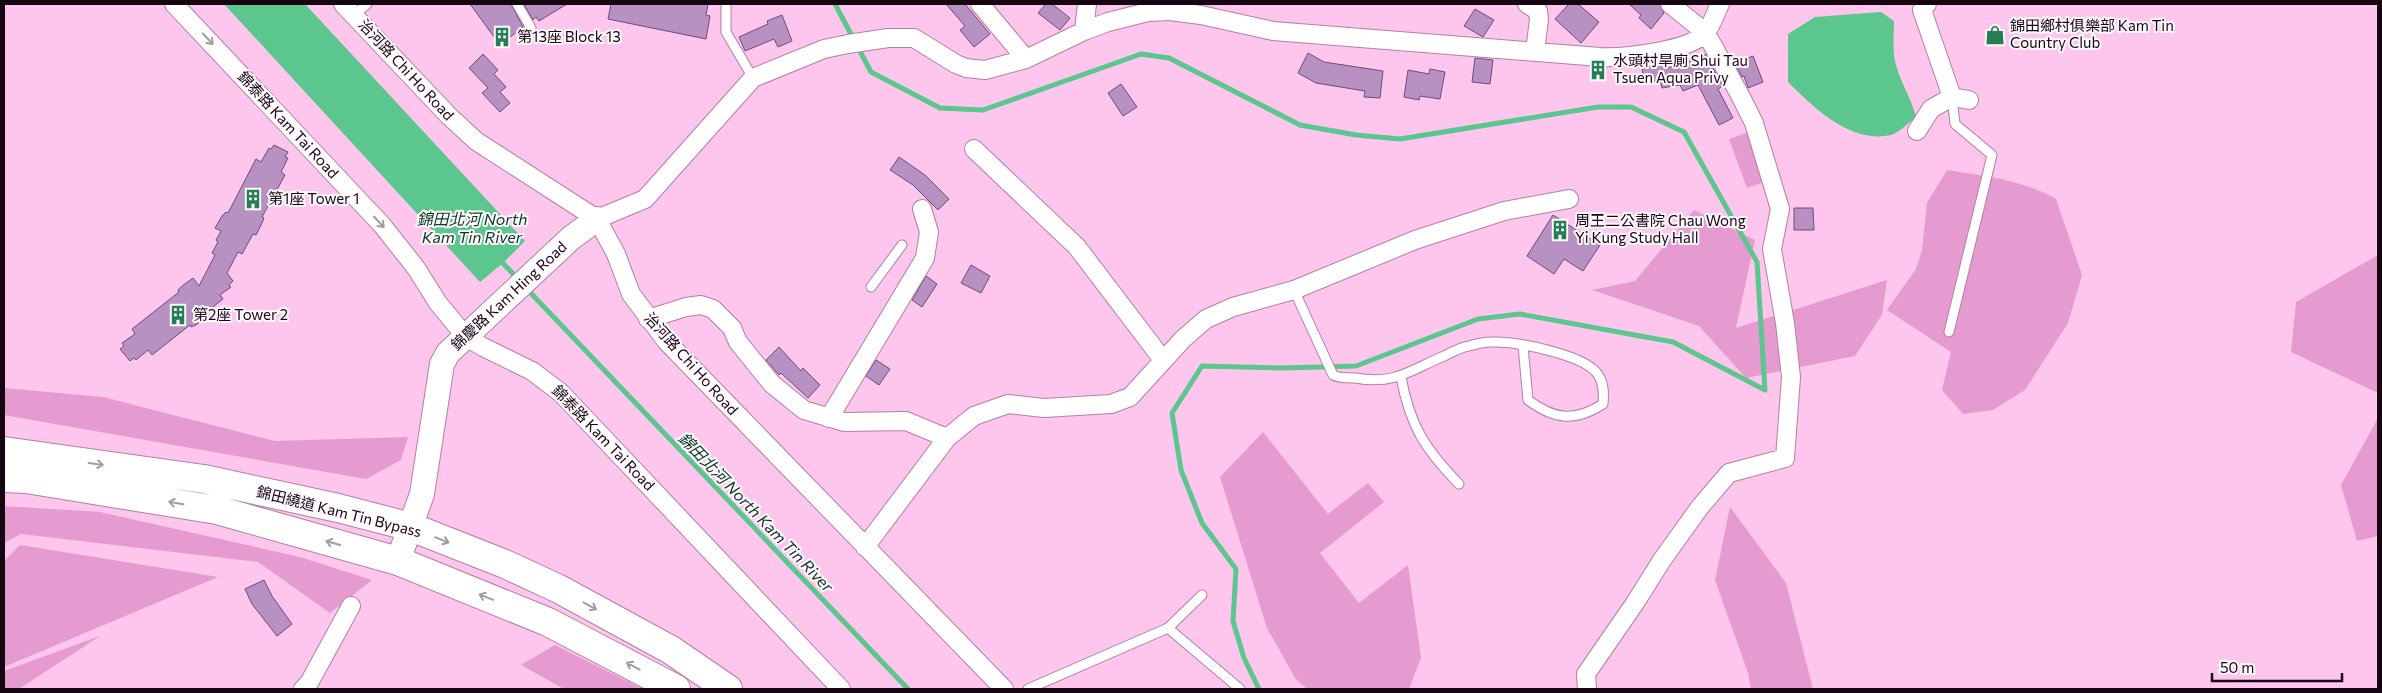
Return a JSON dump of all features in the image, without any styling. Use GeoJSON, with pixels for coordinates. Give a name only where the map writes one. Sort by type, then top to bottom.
{"type":"FeatureCollection","features":[{"type":"Feature","properties":{"kind":"main road","name":"錦田繞道 Kam Tin Bypass"},"geometry":{"type":"LineString","coordinates":[[4,451],[204,480],[338,508],[411,527],[505,564],[560,589],[672,650],[728,689]]}},
{"type":"Feature","properties":{"kind":"main road","name":"錦田繞道 Kam Tin Bypass"},"geometry":{"type":"LineString","coordinates":[[4,478],[26,478],[217,510],[398,561],[548,622],[676,689]]}},
{"type":"Feature","properties":{"kind":"street","name":"錦泰路 Kam Tai Road"},"geometry":{"type":"LineString","coordinates":[[174,4],[382,225],[416,268],[438,303],[466,336],[483,347],[532,371],[561,393],[841,689]]}},
{"type":"Feature","properties":{"kind":"street"},"geometry":{"type":"LineString","coordinates":[[980,4],[1026,59]]}},
{"type":"Feature","properties":{"kind":"street"},"geometry":{"type":"LineString","coordinates":[[1084,31],[1088,4]]}},
{"type":"Feature","properties":{"kind":"street"},"geometry":{"type":"LineString","coordinates":[[1527,4],[1538,11],[1536,52]]}},
{"type":"Feature","properties":{"kind":"street"},"geometry":{"type":"LineString","coordinates":[[1587,689],[1586,674],[1700,507],[1730,473],[1785,458],[1791,377],[1785,323],[1772,249],[1780,210],[1754,123],[1706,33],[1670,4]]}},
{"type":"Feature","properties":{"kind":"street"},"geometry":{"type":"LineString","coordinates":[[597,219],[645,199],[753,78],[824,49],[848,44],[888,38],[914,38],[956,64],[976,70],[995,68],[1026,59],[1084,31],[1138,14],[1170,11],[1200,15],[1273,31],[1615,58],[1639,56],[1685,44],[1706,33],[1720,4]]}},
{"type":"Feature","properties":{"kind":"street"},"geometry":{"type":"LineString","coordinates":[[1917,131],[1931,109],[1960,98],[1922,10],[1927,4]]}},
{"type":"Feature","properties":{"kind":"street","name":"治河路 Chi Ho Road"},"geometry":{"type":"LineString","coordinates":[[355,8],[448,115],[476,141],[597,219],[616,254],[631,294],[667,342],[1004,689]]}},
{"type":"Feature","properties":{"kind":"street"},"geometry":{"type":"LineString","coordinates":[[974,149],[1077,247],[1163,360]]}},
{"type":"Feature","properties":{"kind":"street"},"geometry":{"type":"LineString","coordinates":[[865,547],[947,438],[974,416],[1008,404],[1044,408],[1111,404],[1130,397],[1163,360],[1206,319],[1233,307],[1294,290],[1415,240],[1504,211],[1569,199]]}},
{"type":"Feature","properties":{"kind":"street"},"geometry":{"type":"LineString","coordinates":[[829,418],[925,258],[928,232],[922,208]]}},
{"type":"Feature","properties":{"kind":"street","name":"錦慶路 Kam Hing Road"},"geometry":{"type":"LineString","coordinates":[[398,561],[422,494],[442,364],[448,353],[571,238],[597,219]]}},
{"type":"Feature","properties":{"kind":"street"},"geometry":{"type":"LineString","coordinates":[[648,319],[686,307],[701,305],[713,309],[732,328],[738,342],[772,384],[804,410],[844,422],[906,421],[947,438]]}},
{"type":"Feature","properties":{"kind":"street"},"geometry":{"type":"LineString","coordinates":[[303,689],[310,683],[351,606]]}},
{"type":"Feature","properties":{"kind":"lane"},"geometry":{"type":"LineString","coordinates":[[517,4],[531,28]]}},
{"type":"Feature","properties":{"kind":"lane"},"geometry":{"type":"LineString","coordinates":[[726,4],[726,32],[753,78]]}},
{"type":"Feature","properties":{"kind":"lane"},"geometry":{"type":"LineString","coordinates":[[1949,332],[1992,156],[1955,124],[1960,98]]}},
{"type":"Feature","properties":{"kind":"lane"},"geometry":{"type":"LineString","coordinates":[[871,288],[902,245]]}},
{"type":"Feature","properties":{"kind":"lane"},"geometry":{"type":"LineString","coordinates":[[1294,290],[1333,375],[1340,379],[1349,378],[1374,381],[1401,377],[1466,346],[1492,342],[1523,346],[1548,350],[1577,359],[1596,372],[1605,389],[1603,404],[1588,414],[1571,418],[1551,414],[1528,400],[1523,346]]}},
{"type":"Feature","properties":{"kind":"lane"},"geometry":{"type":"LineString","coordinates":[[1401,377],[1406,402],[1424,444],[1459,484]]}},
{"type":"Feature","properties":{"kind":"lane"},"geometry":{"type":"LineString","coordinates":[[1028,689],[1168,628],[1202,595]]}},
{"type":"Feature","properties":{"kind":"lane"},"geometry":{"type":"LineString","coordinates":[[1168,628],[1240,689]]}},
{"type":"Feature","properties":{"kind":"shaded area"},"geometry":{"type":"Polygon","coordinates":[[[1749,132],[1767,181],[1747,188],[1729,139],[1749,132]]]}},
{"type":"Feature","properties":{"kind":"shaded area"},"geometry":{"type":"Polygon","coordinates":[[[1947,170],[2017,183],[2031,187],[2056,199],[2082,275],[2068,323],[2025,390],[1993,410],[1963,414],[1942,390],[1951,352],[1887,310],[1916,269],[1922,250],[1927,203],[1947,170]]]}},
{"type":"Feature","properties":{"kind":"shaded area"},"geometry":{"type":"Polygon","coordinates":[[[1694,210],[1755,240],[1736,328],[1887,280],[1882,315],[1855,356],[1746,378],[1699,326],[1592,290],[1635,281],[1694,210]]]}},
{"type":"Feature","properties":{"kind":"shaded area"},"geometry":{"type":"Polygon","coordinates":[[[2378,255],[2378,393],[2291,352],[2296,302],[2378,255]]]}},
{"type":"Feature","properties":{"kind":"shaded area"},"geometry":{"type":"Polygon","coordinates":[[[4,388],[103,397],[275,441],[408,437],[401,460],[366,479],[4,415],[4,388]]]}},
{"type":"Feature","properties":{"kind":"shaded area"},"geometry":{"type":"Polygon","coordinates":[[[2377,420],[2378,536],[2357,541],[2341,485],[2377,420]]]}},
{"type":"Feature","properties":{"kind":"shaded area"},"geometry":{"type":"Polygon","coordinates":[[[1263,432],[1328,514],[1368,483],[1384,502],[1320,553],[1359,603],[1408,565],[1421,658],[1409,689],[1307,689],[1295,678],[1267,628],[1220,477],[1263,432]]]}},
{"type":"Feature","properties":{"kind":"shaded area"},"geometry":{"type":"Polygon","coordinates":[[[4,506],[100,512],[300,557],[372,580],[330,613],[258,562],[21,534],[4,543],[4,506]]]}},
{"type":"Feature","properties":{"kind":"shaded area"},"geometry":{"type":"Polygon","coordinates":[[[1730,507],[1786,583],[1813,689],[1751,689],[1748,673],[1715,580],[1730,507]]]}},
{"type":"Feature","properties":{"kind":"shaded area"},"geometry":{"type":"Polygon","coordinates":[[[20,545],[218,577],[4,667],[4,561],[20,545]]]}},
{"type":"Feature","properties":{"kind":"shaded area"},"geometry":{"type":"Polygon","coordinates":[[[100,636],[19,689],[4,689],[4,671],[100,636]]]}},
{"type":"Feature","properties":{"kind":"shaded area"},"geometry":{"type":"Polygon","coordinates":[[[555,645],[643,689],[564,689],[521,665],[555,645]]]}},
{"type":"Feature","properties":{"kind":"water","name":"錦田北河 North Kam Tin River"},"geometry":{"type":"Polygon","coordinates":[[[224,4],[305,4],[525,241],[480,282],[224,4]]]}},
{"type":"Feature","properties":{"kind":"water"},"geometry":{"type":"Polygon","coordinates":[[[1881,12],[1894,21],[1895,60],[1916,117],[1894,134],[1876,136],[1862,134],[1834,122],[1809,103],[1788,82],[1788,34],[1815,17],[1881,12]]]}},
{"type":"Feature","properties":{"kind":"building"},"geometry":{"type":"Polygon","coordinates":[[[470,4],[511,4],[523,27],[500,45],[470,4]]]}},
{"type":"Feature","properties":{"kind":"building"},"geometry":{"type":"Polygon","coordinates":[[[524,4],[567,4],[539,21],[536,17],[533,20],[524,4]]]}},
{"type":"Feature","properties":{"kind":"building"},"geometry":{"type":"Polygon","coordinates":[[[611,4],[708,4],[706,15],[710,16],[706,39],[608,19],[611,4]]]}},
{"type":"Feature","properties":{"kind":"building"},"geometry":{"type":"Polygon","coordinates":[[[946,4],[965,4],[990,34],[974,47],[960,30],[965,26],[946,4]]]}},
{"type":"Feature","properties":{"kind":"building"},"geometry":{"type":"Polygon","coordinates":[[[1046,4],[1052,4],[1070,18],[1060,30],[1038,13],[1046,4]]]}},
{"type":"Feature","properties":{"kind":"building"},"geometry":{"type":"Polygon","coordinates":[[[1569,4],[1578,4],[1599,22],[1581,43],[1555,19],[1569,4]]]}},
{"type":"Feature","properties":{"kind":"building"},"geometry":{"type":"Polygon","coordinates":[[[1629,4],[1660,4],[1664,13],[1651,29],[1639,18],[1641,15],[1629,4]]]}},
{"type":"Feature","properties":{"kind":"building"},"geometry":{"type":"Polygon","coordinates":[[[1475,9],[1494,20],[1483,37],[1464,26],[1475,9]]]}},
{"type":"Feature","properties":{"kind":"building"},"geometry":{"type":"Polygon","coordinates":[[[782,15],[792,41],[778,47],[774,39],[745,51],[739,37],[768,24],[767,21],[782,15]]]}},
{"type":"Feature","properties":{"kind":"building"},"geometry":{"type":"Polygon","coordinates":[[[1308,53],[1324,62],[1383,71],[1380,98],[1364,97],[1365,91],[1316,83],[1298,73],[1308,53]]]}},
{"type":"Feature","properties":{"kind":"building"},"geometry":{"type":"Polygon","coordinates":[[[483,54],[498,70],[494,74],[506,87],[500,92],[510,103],[500,112],[482,93],[488,88],[469,68],[483,54]]]}},
{"type":"Feature","properties":{"kind":"building"},"geometry":{"type":"Polygon","coordinates":[[[1705,54],[1723,86],[1718,89],[1733,118],[1719,125],[1698,85],[1683,91],[1680,85],[1662,88],[1660,80],[1644,83],[1642,68],[1665,64],[1666,69],[1686,60],[1687,63],[1705,54]]]}},
{"type":"Feature","properties":{"kind":"building"},"geometry":{"type":"Polygon","coordinates":[[[1753,56],[1763,82],[1748,88],[1744,76],[1742,77],[1735,63],[1753,56]]]}},
{"type":"Feature","properties":{"kind":"building"},"geometry":{"type":"Polygon","coordinates":[[[1475,58],[1493,60],[1490,84],[1472,82],[1475,58]]]}},
{"type":"Feature","properties":{"kind":"building"},"geometry":{"type":"Polygon","coordinates":[[[1430,69],[1445,72],[1440,99],[1420,96],[1419,100],[1404,97],[1408,70],[1429,74],[1430,69]]]}},
{"type":"Feature","properties":{"kind":"building"},"geometry":{"type":"Polygon","coordinates":[[[1121,84],[1137,107],[1123,116],[1108,93],[1121,84]]]}},
{"type":"Feature","properties":{"kind":"building"},"geometry":{"type":"Polygon","coordinates":[[[274,145],[288,152],[285,157],[288,158],[281,172],[285,175],[262,217],[264,218],[256,235],[253,234],[242,254],[238,252],[227,273],[233,281],[229,285],[231,287],[220,295],[223,299],[204,314],[207,316],[196,325],[191,327],[190,325],[152,355],[148,350],[136,360],[134,358],[130,361],[120,349],[124,346],[122,343],[135,334],[132,329],[179,292],[178,290],[182,286],[193,278],[199,286],[215,255],[212,253],[221,231],[215,228],[222,216],[226,212],[228,213],[256,159],[261,162],[269,148],[271,149],[274,145]]]}},
{"type":"Feature","properties":{"kind":"building"},"geometry":{"type":"Polygon","coordinates":[[[899,157],[925,175],[949,199],[938,210],[913,185],[890,170],[899,157]]]}},
{"type":"Feature","properties":{"kind":"building"},"geometry":{"type":"Polygon","coordinates":[[[1794,208],[1813,208],[1814,230],[1794,230],[1794,208]]]}},
{"type":"Feature","properties":{"kind":"building","name":"周王二公書院 Chau Wong Yi Kung Study Hall"},"geometry":{"type":"Polygon","coordinates":[[[1553,215],[1600,245],[1583,271],[1564,259],[1554,274],[1527,256],[1553,215]]]}},
{"type":"Feature","properties":{"kind":"building"},"geometry":{"type":"Polygon","coordinates":[[[971,265],[990,276],[981,293],[961,283],[971,265]]]}},
{"type":"Feature","properties":{"kind":"building"},"geometry":{"type":"Polygon","coordinates":[[[926,276],[937,284],[922,307],[912,300],[926,276]]]}},
{"type":"Feature","properties":{"kind":"building"},"geometry":{"type":"Polygon","coordinates":[[[779,347],[801,371],[803,368],[820,385],[808,398],[781,373],[779,375],[766,360],[779,347]]]}},
{"type":"Feature","properties":{"kind":"building"},"geometry":{"type":"Polygon","coordinates":[[[876,360],[890,369],[879,385],[866,376],[876,360]]]}},
{"type":"Feature","properties":{"kind":"building"},"geometry":{"type":"Polygon","coordinates":[[[264,580],[272,596],[292,624],[277,636],[252,604],[245,589],[264,580]]]}},
{"type":"Feature","properties":{"kind":"waterway"},"geometry":{"type":"LineString","coordinates":[[835,4],[871,72],[940,108],[983,110],[1141,54],[1169,58],[1300,125],[1356,135],[1400,139],[1598,107],[1631,107],[1684,132],[1757,262],[1765,390]]}},
{"type":"Feature","properties":{"kind":"waterway","name":"錦田北河 North Kam Tin River"},"geometry":{"type":"LineString","coordinates":[[498,258],[518,279]]}},
{"type":"Feature","properties":{"kind":"waterway","name":"錦田北河 North Kam Tin River"},"geometry":{"type":"LineString","coordinates":[[525,287],[908,689]]}},
{"type":"Feature","properties":{"kind":"waterway"},"geometry":{"type":"LineString","coordinates":[[1259,689],[1244,658],[1233,621],[1236,569],[1202,523],[1181,470],[1172,413],[1202,366],[1281,368],[1356,366],[1478,319],[1520,314],[1673,342],[1765,390]]}},
{"type":"Feature","properties":{"kind":"place","name":"錦田鄉村俱樂部 Kam Tin Country Club"},"geometry":{"type":"Point","coordinates":[1995,35]}},
{"type":"Feature","properties":{"kind":"place","name":"第13座 Block 13"},"geometry":{"type":"Point","coordinates":[502,37]}},
{"type":"Feature","properties":{"kind":"place","name":"水頭村旱廁 Shui Tau Tsuen Aqua Privy"},"geometry":{"type":"Point","coordinates":[1598,70]}},
{"type":"Feature","properties":{"kind":"place","name":"第1座 Tower 1"},"geometry":{"type":"Point","coordinates":[253,199]}},
{"type":"Feature","properties":{"kind":"place","name":"周王二公書院 Chau Wong Yi Kung Study Hall"},"geometry":{"type":"Point","coordinates":[1560,230]}},
{"type":"Feature","properties":{"kind":"place","name":"第2座 Tower 2"},"geometry":{"type":"Point","coordinates":[178,315]}}]}
